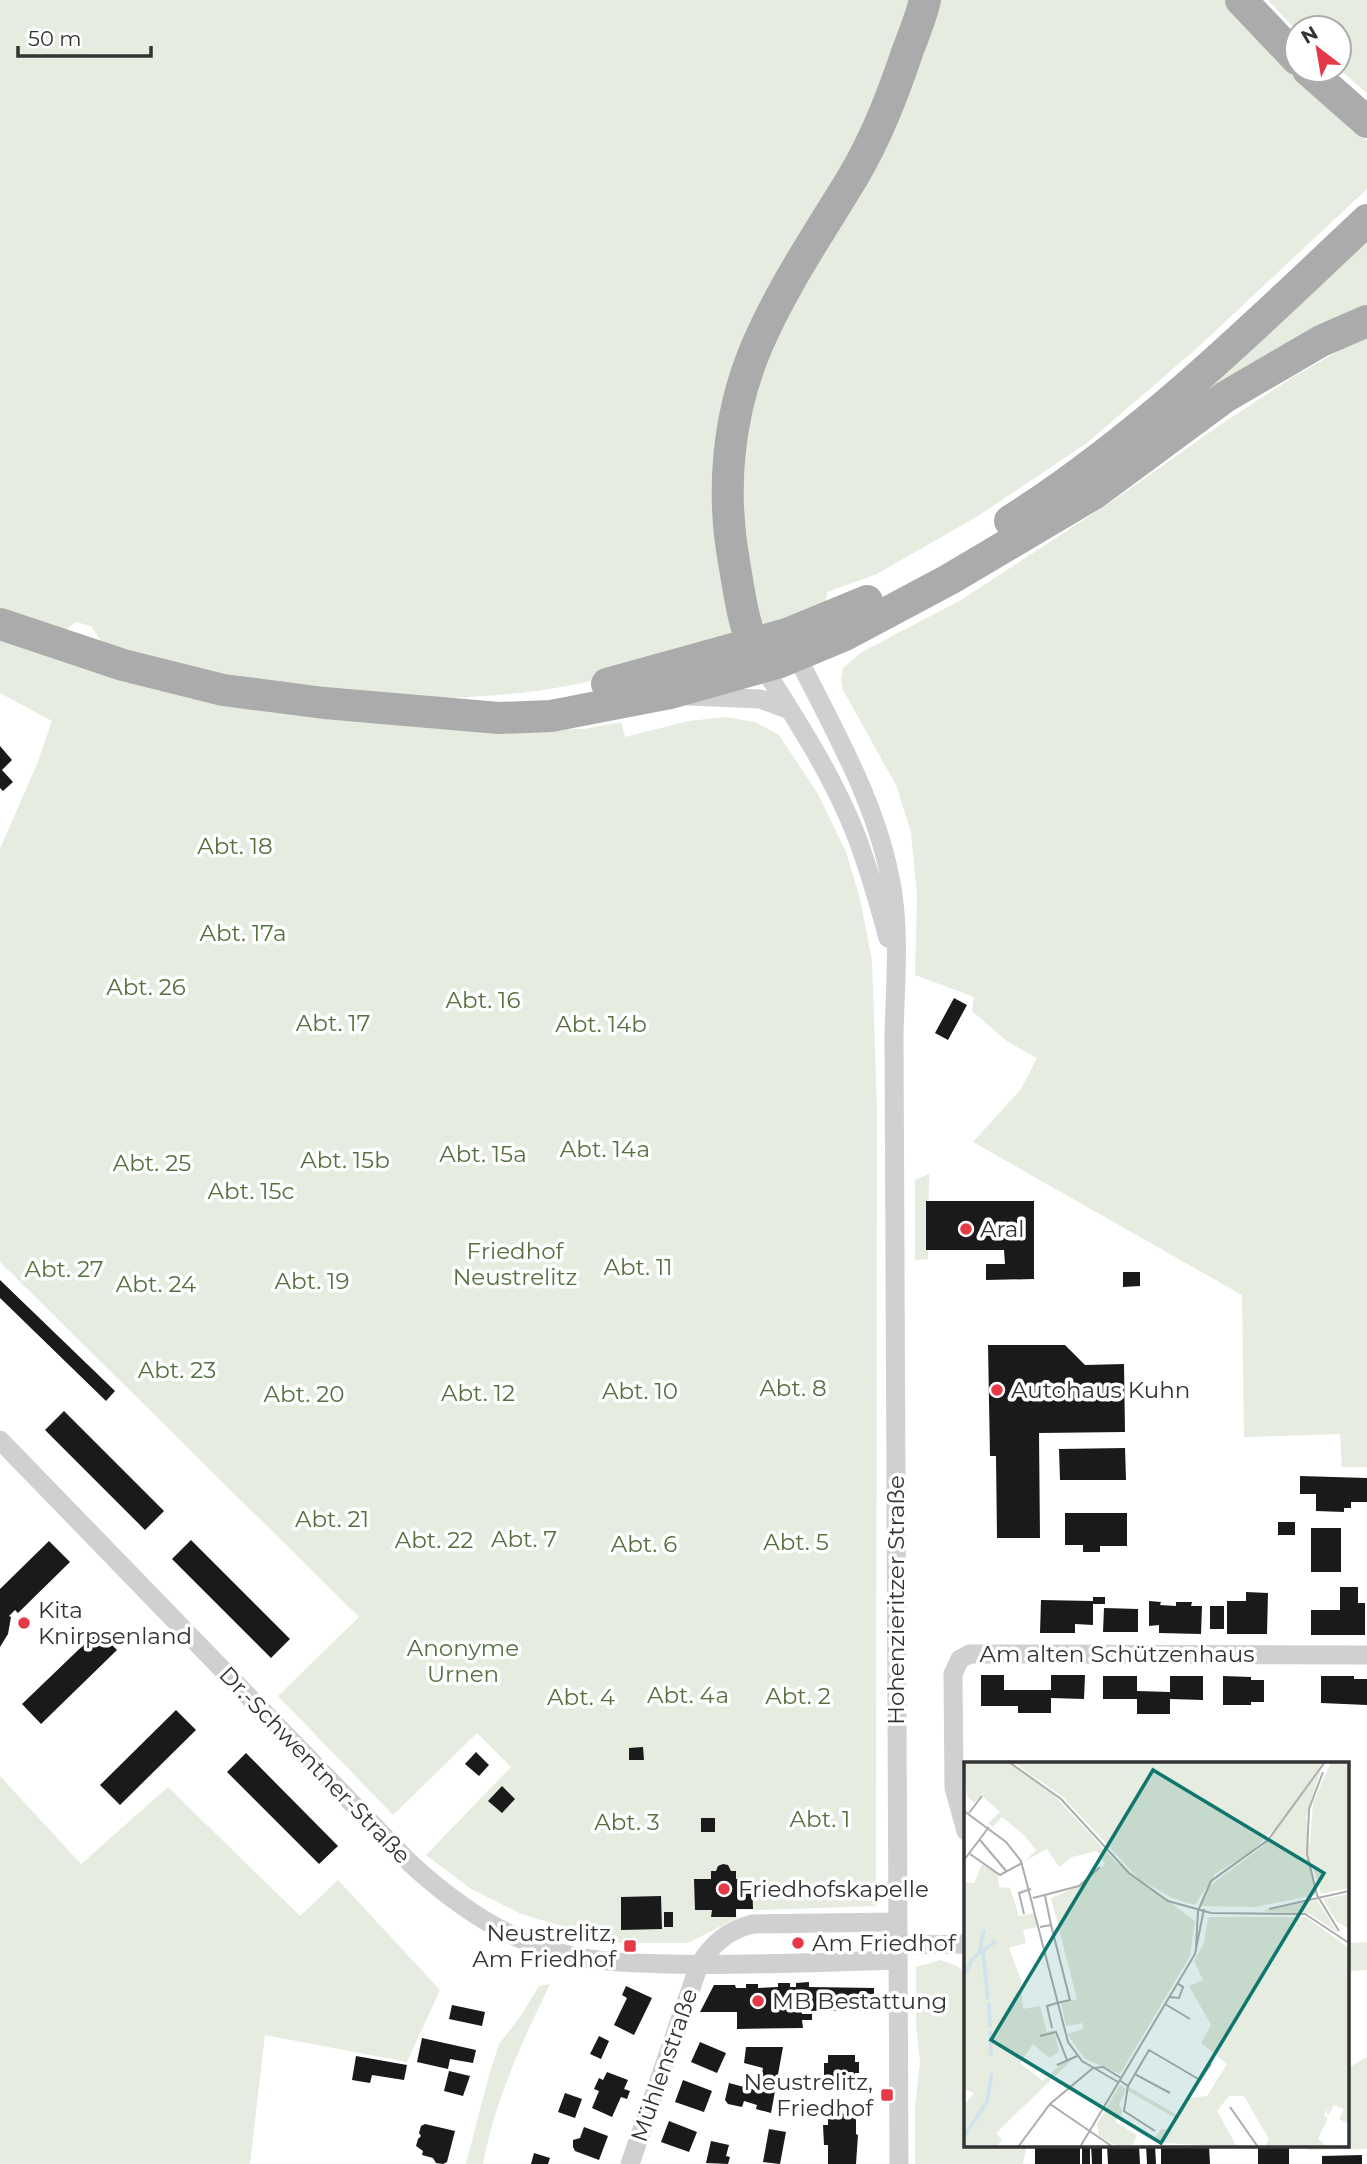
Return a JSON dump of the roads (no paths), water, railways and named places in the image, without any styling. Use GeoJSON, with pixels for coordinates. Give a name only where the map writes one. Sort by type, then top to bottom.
{"type":"FeatureCollection","features":[{"type":"Feature","properties":{"kind":"main road"},"geometry":{"type":"LineString","coordinates":[[757,656],[745,624],[729,527],[730,444],[739,398],[756,348],[791,279],[853,176],[889,106],[925,0]]}},
{"type":"Feature","properties":{"kind":"main road"},"geometry":{"type":"LineString","coordinates":[[1241,0],[1283,44]]}},
{"type":"Feature","properties":{"kind":"main road"},"geometry":{"type":"LineString","coordinates":[[1324,84],[1365,120]]}},
{"type":"Feature","properties":{"kind":"main road"},"geometry":{"type":"LineString","coordinates":[[1003,547],[1152,425],[1184,391],[1367,220]]}},
{"type":"Feature","properties":{"kind":"main road"},"geometry":{"type":"LineString","coordinates":[[0,624],[123,665],[223,690],[324,703],[499,718],[551,716],[670,692],[757,656],[792,645],[845,635],[950,579],[1095,493],[1225,397],[1321,341],[1367,321]]}},
{"type":"Feature","properties":{"kind":"main road"},"geometry":{"type":"LineString","coordinates":[[792,645],[845,612],[892,589],[1013,519],[1184,391]]}},
{"type":"Feature","properties":{"kind":"main road"},"geometry":{"type":"LineString","coordinates":[[426,710],[529,699],[757,656]]}},
{"type":"Feature","properties":{"kind":"street","name":"Hohenzieritzer Straße"},"geometry":{"type":"LineString","coordinates":[[792,645],[855,769],[872,809],[887,860],[893,891],[896,932],[894,1036],[899,2164]]}},
{"type":"Feature","properties":{"kind":"street","name":"Hohenzieritzer Straße"},"geometry":{"type":"LineString","coordinates":[[757,656],[821,761],[854,829],[873,884],[888,941],[894,1036]]}},
{"type":"Feature","properties":{"kind":"street"},"geometry":{"type":"LineString","coordinates":[[670,692],[699,698],[729,696],[760,699],[790,710]]}},
{"type":"Feature","properties":{"kind":"street","name":"Dr.-Schwentner-Straße"},"geometry":{"type":"LineString","coordinates":[[0,1440],[431,1883],[510,1935],[545,1949],[611,1962],[699,1965],[898,1952]]}},
{"type":"Feature","properties":{"kind":"street","name":"Am alten Schützenhaus"},"geometry":{"type":"LineString","coordinates":[[964,1824],[954,1788],[953,1674],[960,1659],[970,1654],[1367,1656]]}},
{"type":"Feature","properties":{"kind":"street"},"geometry":{"type":"LineString","coordinates":[[699,1965],[709,1950],[738,1927],[763,1924],[897,1922]]}},
{"type":"Feature","properties":{"kind":"street"},"geometry":{"type":"LineString","coordinates":[[898,1952],[964,1944]]}},
{"type":"Feature","properties":{"kind":"street","name":"Mühlenstraße"},"geometry":{"type":"LineString","coordinates":[[630,2164],[699,1965]]}},
{"type":"Feature","properties":{"kind":"place","name":"Aral"},"geometry":{"type":"Point","coordinates":[966,1229]}},
{"type":"Feature","properties":{"kind":"place","name":"Autohaus Kuhn"},"geometry":{"type":"Point","coordinates":[997,1390]}},
{"type":"Feature","properties":{"kind":"place","name":"Kita Knirpsenland"},"geometry":{"type":"Point","coordinates":[24,1623]}},
{"type":"Feature","properties":{"kind":"place","name":"Friedhofskapelle"},"geometry":{"type":"Point","coordinates":[724,1889]}},
{"type":"Feature","properties":{"kind":"place","name":"Am Friedhof"},"geometry":{"type":"Point","coordinates":[798,1943]}},
{"type":"Feature","properties":{"kind":"place","name":"Neustrelitz, Am Friedhof"},"geometry":{"type":"Point","coordinates":[630,1946]}},
{"type":"Feature","properties":{"kind":"place","name":"MB Bestattung"},"geometry":{"type":"Point","coordinates":[758,2001]}},
{"type":"Feature","properties":{"kind":"place","name":"Neustrelitz, Friedhof"},"geometry":{"type":"Point","coordinates":[887,2095]}},
{"type":"Feature","properties":{"kind":"park label","name":"Abt. 18"},"geometry":{"type":"Point","coordinates":[235,846]}},
{"type":"Feature","properties":{"kind":"park label","name":"Abt. 17a"},"geometry":{"type":"Point","coordinates":[243,933]}},
{"type":"Feature","properties":{"kind":"park label","name":"Abt. 26"},"geometry":{"type":"Point","coordinates":[146,987]}},
{"type":"Feature","properties":{"kind":"park label","name":"Abt. 16"},"geometry":{"type":"Point","coordinates":[483,1000]}},
{"type":"Feature","properties":{"kind":"park label","name":"Abt. 17"},"geometry":{"type":"Point","coordinates":[333,1023]}},
{"type":"Feature","properties":{"kind":"park label","name":"Abt. 14b"},"geometry":{"type":"Point","coordinates":[601,1024]}},
{"type":"Feature","properties":{"kind":"park label","name":"Abt. 14a"},"geometry":{"type":"Point","coordinates":[605,1149]}},
{"type":"Feature","properties":{"kind":"park label","name":"Abt. 15a"},"geometry":{"type":"Point","coordinates":[483,1154]}},
{"type":"Feature","properties":{"kind":"park label","name":"Abt. 15b"},"geometry":{"type":"Point","coordinates":[345,1160]}},
{"type":"Feature","properties":{"kind":"park label","name":"Abt. 25"},"geometry":{"type":"Point","coordinates":[152,1163]}},
{"type":"Feature","properties":{"kind":"park label","name":"Abt. 15c"},"geometry":{"type":"Point","coordinates":[251,1191]}},
{"type":"Feature","properties":{"kind":"park label","name":"Friedhof Neustrelitz"},"geometry":{"type":"Point","coordinates":[515,1264]}},
{"type":"Feature","properties":{"kind":"park label","name":"Abt. 11"},"geometry":{"type":"Point","coordinates":[638,1267]}},
{"type":"Feature","properties":{"kind":"park label","name":"Abt. 27"},"geometry":{"type":"Point","coordinates":[64,1269]}},
{"type":"Feature","properties":{"kind":"park label","name":"Abt. 19"},"geometry":{"type":"Point","coordinates":[312,1281]}},
{"type":"Feature","properties":{"kind":"park label","name":"Abt. 24"},"geometry":{"type":"Point","coordinates":[156,1284]}},
{"type":"Feature","properties":{"kind":"park label","name":"Abt. 23"},"geometry":{"type":"Point","coordinates":[177,1370]}},
{"type":"Feature","properties":{"kind":"park label","name":"Abt. 8"},"geometry":{"type":"Point","coordinates":[793,1388]}},
{"type":"Feature","properties":{"kind":"park label","name":"Abt. 10"},"geometry":{"type":"Point","coordinates":[640,1391]}},
{"type":"Feature","properties":{"kind":"park label","name":"Abt. 12"},"geometry":{"type":"Point","coordinates":[478,1393]}},
{"type":"Feature","properties":{"kind":"park label","name":"Abt. 20"},"geometry":{"type":"Point","coordinates":[304,1394]}},
{"type":"Feature","properties":{"kind":"park label","name":"Abt. 21"},"geometry":{"type":"Point","coordinates":[332,1519]}},
{"type":"Feature","properties":{"kind":"park label","name":"Abt. 7"},"geometry":{"type":"Point","coordinates":[524,1539]}},
{"type":"Feature","properties":{"kind":"park label","name":"Abt. 22"},"geometry":{"type":"Point","coordinates":[434,1540]}},
{"type":"Feature","properties":{"kind":"park label","name":"Abt. 5"},"geometry":{"type":"Point","coordinates":[796,1542]}},
{"type":"Feature","properties":{"kind":"park label","name":"Abt. 6"},"geometry":{"type":"Point","coordinates":[644,1544]}},
{"type":"Feature","properties":{"kind":"park label","name":"Anonyme Urnen"},"geometry":{"type":"Point","coordinates":[463,1661]}},
{"type":"Feature","properties":{"kind":"park label","name":"Abt. 4a"},"geometry":{"type":"Point","coordinates":[688,1695]}},
{"type":"Feature","properties":{"kind":"park label","name":"Abt. 2"},"geometry":{"type":"Point","coordinates":[798,1696]}},
{"type":"Feature","properties":{"kind":"park label","name":"Abt. 4"},"geometry":{"type":"Point","coordinates":[581,1697]}},
{"type":"Feature","properties":{"kind":"park label","name":"Abt. 1"},"geometry":{"type":"Point","coordinates":[820,1819]}},
{"type":"Feature","properties":{"kind":"park label","name":"Abt. 3"},"geometry":{"type":"Point","coordinates":[627,1822]}}]}
